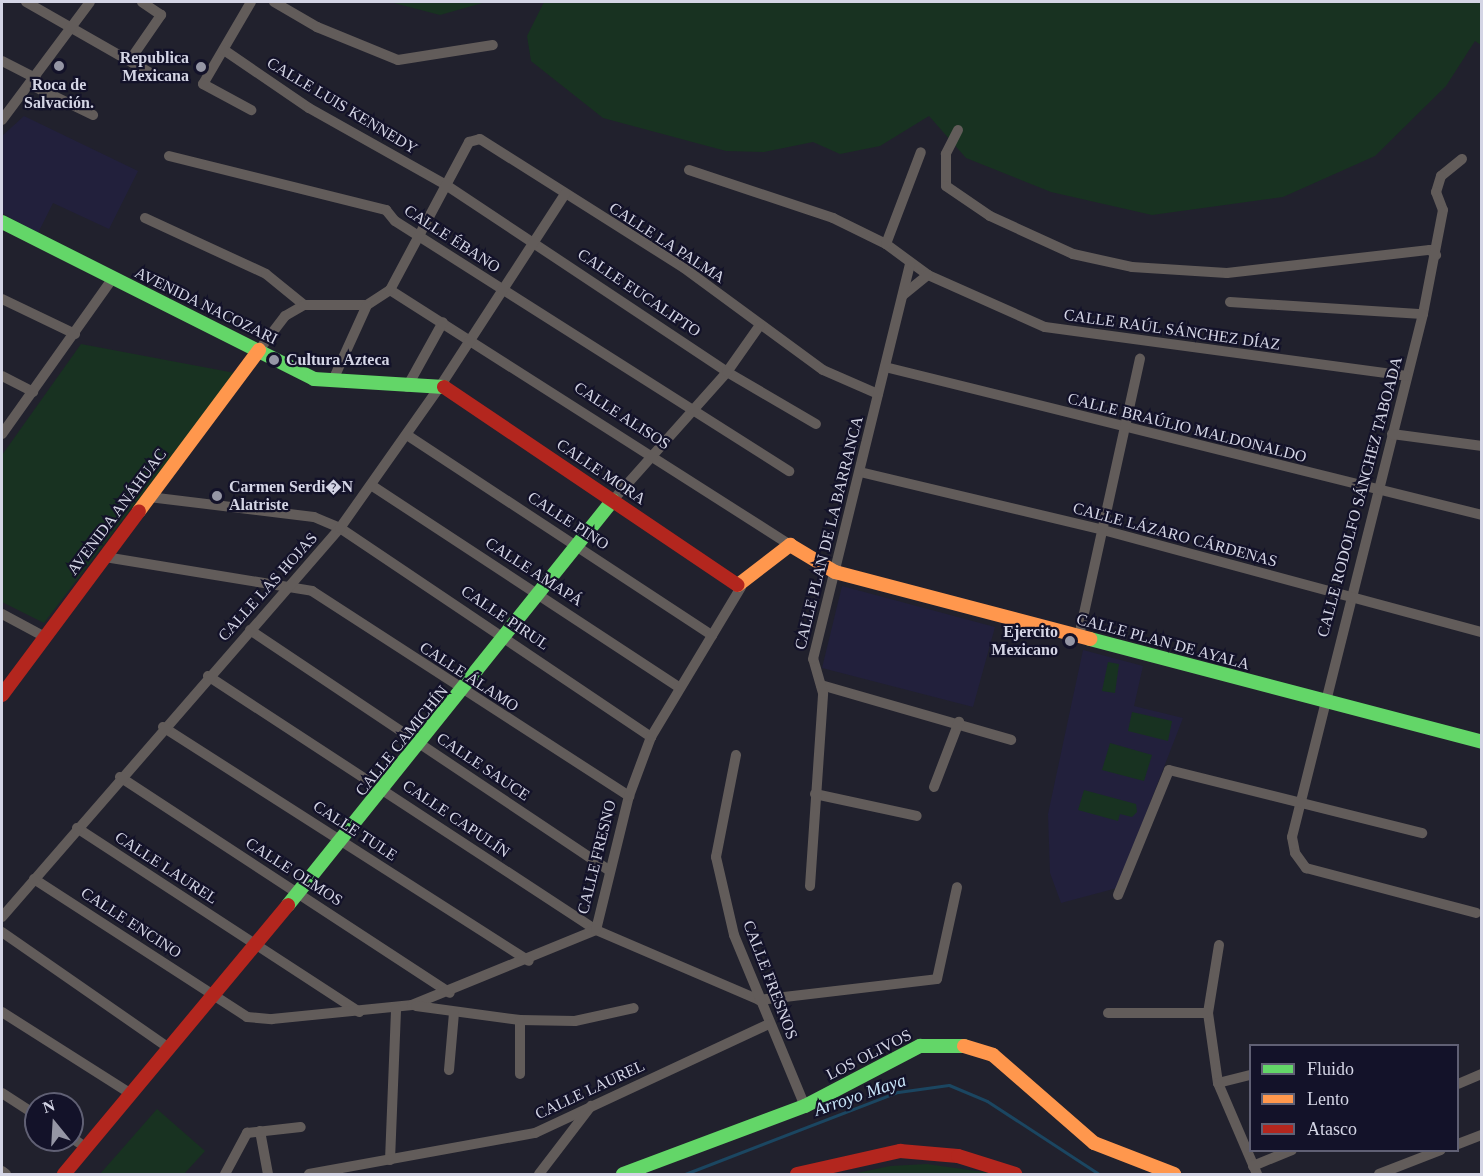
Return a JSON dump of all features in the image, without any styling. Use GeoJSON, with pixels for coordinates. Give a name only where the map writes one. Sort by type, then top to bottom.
{"type":"FeatureCollection","features":[{"type":"Feature","properties":{"kind":"main road","name":"AVENIDA NACOZARI"},"geometry":{"type":"LineString","coordinates":[[2,222],[314,379],[407,387],[441,386]]}},
{"type":"Feature","properties":{"kind":"main road","name":"AVENIDA ANÁHUAC"},"geometry":{"type":"LineString","coordinates":[[2,693],[259,350]]}},
{"type":"Feature","properties":{"kind":"main road","name":"CALLE MORA"},"geometry":{"type":"LineString","coordinates":[[441,386],[741,587]]}},
{"type":"Feature","properties":{"kind":"main road","name":"CALLE CAMICHÍN"},"geometry":{"type":"LineString","coordinates":[[64,1174],[422,744],[613,500]]}},
{"type":"Feature","properties":{"kind":"main road","name":"CALLE ALISOS"},"geometry":{"type":"LineString","coordinates":[[790,545],[835,572]]}},
{"type":"Feature","properties":{"kind":"main road","name":"CALLE FRESNO"},"geometry":{"type":"LineString","coordinates":[[741,587],[790,545]]}},
{"type":"Feature","properties":{"kind":"main road","name":"CALLE PLAN DE AYALA"},"geometry":{"type":"LineString","coordinates":[[835,572],[1322,703],[1482,742]]}},
{"type":"Feature","properties":{"kind":"main road","name":"LOS OLIVOS"},"geometry":{"type":"LineString","coordinates":[[623,1174],[805,1106],[920,1046],[968,1045],[1022,1076],[1094,1143],[1174,1174]]}},
{"type":"Feature","properties":{"kind":"main road"},"geometry":{"type":"LineString","coordinates":[[797,1174],[863,1155],[900,1151],[958,1156],[1015,1174]]}},
{"type":"Feature","properties":{"kind":"street"},"geometry":{"type":"LineString","coordinates":[[26,2],[154,75]]}},
{"type":"Feature","properties":{"kind":"street"},"geometry":{"type":"LineString","coordinates":[[2,120],[34,81],[90,2]]}},
{"type":"Feature","properties":{"kind":"street"},"geometry":{"type":"LineString","coordinates":[[130,60],[161,15],[142,2]]}},
{"type":"Feature","properties":{"kind":"street"},"geometry":{"type":"LineString","coordinates":[[251,2],[203,84],[251,110]]}},
{"type":"Feature","properties":{"kind":"street"},"geometry":{"type":"LineString","coordinates":[[274,2],[317,27],[398,60],[493,45]]}},
{"type":"Feature","properties":{"kind":"street","name":"CALLE LUIS KENNEDY"},"geometry":{"type":"LineString","coordinates":[[224,50],[309,108],[446,184]]}},
{"type":"Feature","properties":{"kind":"street"},"geometry":{"type":"LineString","coordinates":[[2,61],[93,115]]}},
{"type":"Feature","properties":{"kind":"street"},"geometry":{"type":"LineString","coordinates":[[958,130],[946,154],[945,186],[990,216],[1103,262],[1238,273],[1430,250],[1436,255]]}},
{"type":"Feature","properties":{"kind":"street","name":"CALLE LA PALMA"},"geometry":{"type":"LineString","coordinates":[[446,184],[469,142],[480,139],[684,268],[835,378],[878,394]]}},
{"type":"Feature","properties":{"kind":"street"},"geometry":{"type":"LineString","coordinates":[[886,244],[921,152]]}},
{"type":"Feature","properties":{"kind":"street","name":"CALLE ÉBANO"},"geometry":{"type":"LineString","coordinates":[[169,156],[386,210],[505,291],[789,471]]}},
{"type":"Feature","properties":{"kind":"street","name":"CALLE RODOLFO SÁNCHEZ TABOADA"},"geometry":{"type":"LineString","coordinates":[[1462,159],[1441,177],[1436,192],[1443,210],[1436,255],[1423,314],[1322,703],[1299,802],[1294,853],[1306,868],[1476,913]]}},
{"type":"Feature","properties":{"kind":"street","name":"CALLE RAÚL SÁNCHEZ DÍAZ"},"geometry":{"type":"LineString","coordinates":[[689,170],[833,218],[886,244],[909,264],[928,275],[1045,327],[1407,376]]}},
{"type":"Feature","properties":{"kind":"street"},"geometry":{"type":"LineString","coordinates":[[333,380],[367,305],[390,290],[446,184]]}},
{"type":"Feature","properties":{"kind":"street","name":"CALLE EUCALIPTO"},"geometry":{"type":"LineString","coordinates":[[446,184],[536,242],[727,372],[816,424]]}},
{"type":"Feature","properties":{"kind":"street","name":"CALLE LAS HOJAS"},"geometry":{"type":"LineString","coordinates":[[2,916],[163,727],[291,587],[340,528],[407,435],[505,291],[565,194]]}},
{"type":"Feature","properties":{"kind":"street"},"geometry":{"type":"LineString","coordinates":[[145,218],[266,274],[304,305]]}},
{"type":"Feature","properties":{"kind":"street","name":"CALLE PLAN DE LA BARRANCA"},"geometry":{"type":"LineString","coordinates":[[810,886],[821,686],[813,659],[909,264]]}},
{"type":"Feature","properties":{"kind":"street"},"geometry":{"type":"LineString","coordinates":[[903,295],[928,275]]}},
{"type":"Feature","properties":{"kind":"street"},"geometry":{"type":"LineString","coordinates":[[2,434],[113,278]]}},
{"type":"Feature","properties":{"kind":"street","name":"CALLE ALISOS"},"geometry":{"type":"LineString","coordinates":[[390,290],[472,338],[790,545]]}},
{"type":"Feature","properties":{"kind":"street"},"geometry":{"type":"LineString","coordinates":[[2,299],[75,334]]}},
{"type":"Feature","properties":{"kind":"street"},"geometry":{"type":"LineString","coordinates":[[1230,302],[1423,314]]}},
{"type":"Feature","properties":{"kind":"street"},"geometry":{"type":"LineString","coordinates":[[259,350],[285,316],[304,305],[367,305]]}},
{"type":"Feature","properties":{"kind":"street"},"geometry":{"type":"LineString","coordinates":[[407,387],[443,322]]}},
{"type":"Feature","properties":{"kind":"street","name":"CALLE CAMICHÍN"},"geometry":{"type":"LineString","coordinates":[[613,500],[727,372],[760,325]]}},
{"type":"Feature","properties":{"kind":"street"},"geometry":{"type":"LineString","coordinates":[[1079,636],[1128,429],[1140,358]]}},
{"type":"Feature","properties":{"kind":"street","name":"CALLE BRAÚLIO MALDONALDO"},"geometry":{"type":"LineString","coordinates":[[885,367],[1377,493],[1482,515]]}},
{"type":"Feature","properties":{"kind":"street"},"geometry":{"type":"LineString","coordinates":[[2,376],[33,392]]}},
{"type":"Feature","properties":{"kind":"street"},"geometry":{"type":"LineString","coordinates":[[1392,434],[1482,446]]}},
{"type":"Feature","properties":{"kind":"street","name":"CALLE PINO"},"geometry":{"type":"LineString","coordinates":[[407,435],[712,635]]}},
{"type":"Feature","properties":{"kind":"street","name":"CALLE LÁZARO CÁRDENAS"},"geometry":{"type":"LineString","coordinates":[[860,472],[1103,530],[1482,632]]}},
{"type":"Feature","properties":{"kind":"street","name":"CALLE AMAPÁ"},"geometry":{"type":"LineString","coordinates":[[371,485],[540,592],[679,687]]}},
{"type":"Feature","properties":{"kind":"street","name":"CALLE PIRUL"},"geometry":{"type":"LineString","coordinates":[[149,497],[314,517],[340,528],[507,636],[651,737]]}},
{"type":"Feature","properties":{"kind":"street","name":"CALLE ÁLAMO"},"geometry":{"type":"LineString","coordinates":[[105,556],[312,591],[463,692],[629,796]]}},
{"type":"Feature","properties":{"kind":"street","name":"CALLE FRESNO"},"geometry":{"type":"LineString","coordinates":[[213,993],[247,1017],[396,1008],[450,993],[529,962],[596,930],[629,796],[651,737],[741,587]]}},
{"type":"Feature","properties":{"kind":"street"},"geometry":{"type":"LineString","coordinates":[[2,614],[45,637]]}},
{"type":"Feature","properties":{"kind":"street","name":"CALLE SAUCE"},"geometry":{"type":"LineString","coordinates":[[250,630],[609,870]]}},
{"type":"Feature","properties":{"kind":"street","name":"CALLE CAPULÍN"},"geometry":{"type":"LineString","coordinates":[[208,676],[384,789],[596,930]]}},
{"type":"Feature","properties":{"kind":"street"},"geometry":{"type":"LineString","coordinates":[[821,686],[958,723],[1011,740]]}},
{"type":"Feature","properties":{"kind":"street"},"geometry":{"type":"LineString","coordinates":[[934,787],[958,723]]}},
{"type":"Feature","properties":{"kind":"street","name":"CALLE TULE"},"geometry":{"type":"LineString","coordinates":[[163,727],[341,839],[529,962]]}},
{"type":"Feature","properties":{"kind":"street","name":"CALLE FRESNOS"},"geometry":{"type":"LineString","coordinates":[[736,755],[716,857],[734,936],[805,1106]]}},
{"type":"Feature","properties":{"kind":"street"},"geometry":{"type":"LineString","coordinates":[[1118,895],[1169,770],[1422,833]]}},
{"type":"Feature","properties":{"kind":"street","name":"CALLE OLMOS"},"geometry":{"type":"LineString","coordinates":[[120,777],[450,993]]}},
{"type":"Feature","properties":{"kind":"street"},"geometry":{"type":"LineString","coordinates":[[816,794],[917,816]]}},
{"type":"Feature","properties":{"kind":"street","name":"CALLE LAUREL"},"geometry":{"type":"LineString","coordinates":[[77,828],[359,1012]]}},
{"type":"Feature","properties":{"kind":"street","name":"CALLE ENCINO"},"geometry":{"type":"LineString","coordinates":[[34,879],[213,993]]}},
{"type":"Feature","properties":{"kind":"street"},"geometry":{"type":"LineString","coordinates":[[596,930],[759,1000],[937,979],[957,887]]}},
{"type":"Feature","properties":{"kind":"street"},"geometry":{"type":"LineString","coordinates":[[2,932],[169,1048]]}},
{"type":"Feature","properties":{"kind":"street"},"geometry":{"type":"LineString","coordinates":[[1219,945],[1208,1013],[1218,1083],[1255,1170],[1288,1152]]}},
{"type":"Feature","properties":{"kind":"street"},"geometry":{"type":"LineString","coordinates":[[412,1005],[454,1013],[520,1020],[575,1021],[634,1008]]}},
{"type":"Feature","properties":{"kind":"street"},"geometry":{"type":"LineString","coordinates":[[390,1160],[396,1008]]}},
{"type":"Feature","properties":{"kind":"street"},"geometry":{"type":"LineString","coordinates":[[2,1012],[131,1094]]}},
{"type":"Feature","properties":{"kind":"street"},"geometry":{"type":"LineString","coordinates":[[449,1070],[454,1013]]}},
{"type":"Feature","properties":{"kind":"street"},"geometry":{"type":"LineString","coordinates":[[1108,1013],[1208,1013]]}},
{"type":"Feature","properties":{"kind":"street"},"geometry":{"type":"LineString","coordinates":[[520,1020],[520,1074]]}},
{"type":"Feature","properties":{"kind":"street","name":"CALLE LAUREL"},"geometry":{"type":"LineString","coordinates":[[309,1174],[535,1133],[593,1103],[769,1024]]}},
{"type":"Feature","properties":{"kind":"street"},"geometry":{"type":"LineString","coordinates":[[1459,1084],[1482,1074]]}},
{"type":"Feature","properties":{"kind":"street"},"geometry":{"type":"LineString","coordinates":[[1218,1083],[1249,1075]]}},
{"type":"Feature","properties":{"kind":"street"},"geometry":{"type":"LineString","coordinates":[[2,1093],[24,1107]]}},
{"type":"Feature","properties":{"kind":"street"},"geometry":{"type":"LineString","coordinates":[[539,1174],[593,1103]]}},
{"type":"Feature","properties":{"kind":"street"},"geometry":{"type":"LineString","coordinates":[[225,1174],[244,1136],[260,1131],[301,1127]]}},
{"type":"Feature","properties":{"kind":"street"},"geometry":{"type":"LineString","coordinates":[[260,1131],[268,1174]]}},
{"type":"Feature","properties":{"kind":"street"},"geometry":{"type":"LineString","coordinates":[[1459,1144],[1482,1135]]}},
{"type":"Feature","properties":{"kind":"street"},"geometry":{"type":"LineString","coordinates":[[1379,1174],[1436,1152]]}},
{"type":"Feature","properties":{"kind":"street"},"geometry":{"type":"LineString","coordinates":[[2,1171],[6,1174]]}},
{"type":"Feature","properties":{"kind":"shaded area"},"geometry":{"type":"Polygon","coordinates":[[[24,116],[138,171],[109,229],[53,203],[38,233],[2,213],[2,136],[24,116]]]}},
{"type":"Feature","properties":{"kind":"shaded area"},"geometry":{"type":"Polygon","coordinates":[[[842,586],[995,627],[973,707],[822,668],[842,586]]]}},
{"type":"Feature","properties":{"kind":"shaded area"},"geometry":{"type":"Polygon","coordinates":[[[1083,650],[1143,666],[1134,706],[1183,718],[1117,888],[1061,903],[1050,873],[1048,814],[1083,650]]]}},
{"type":"Feature","properties":{"kind":"green space"},"geometry":{"type":"Polygon","coordinates":[[[390,2],[486,2],[440,15],[390,2]]]}},
{"type":"Feature","properties":{"kind":"green space"},"geometry":{"type":"Polygon","coordinates":[[[544,2],[1482,2],[1481,45],[1475,41],[1446,86],[1375,156],[1283,197],[1152,215],[1051,192],[966,158],[929,116],[880,146],[840,154],[813,142],[764,152],[726,151],[603,118],[531,61],[527,36],[544,2]]]}},
{"type":"Feature","properties":{"kind":"green space"},"geometry":{"type":"Polygon","coordinates":[[[81,344],[235,373],[44,623],[2,602],[2,455],[81,344]]]}},
{"type":"Feature","properties":{"kind":"green space"},"geometry":{"type":"Polygon","coordinates":[[[1108,662],[1119,664],[1115,693],[1102,691],[1108,662]]]}},
{"type":"Feature","properties":{"kind":"green space"},"geometry":{"type":"Polygon","coordinates":[[[1132,712],[1172,721],[1168,741],[1128,731],[1132,712]]]}},
{"type":"Feature","properties":{"kind":"green space"},"geometry":{"type":"Polygon","coordinates":[[[1110,743],[1152,755],[1144,781],[1102,770],[1110,743]]]}},
{"type":"Feature","properties":{"kind":"green space"},"geometry":{"type":"Polygon","coordinates":[[[1084,790],[1136,804],[1137,812],[1132,817],[1120,814],[1118,821],[1078,810],[1084,790]]]}},
{"type":"Feature","properties":{"kind":"green space"},"geometry":{"type":"Polygon","coordinates":[[[157,1109],[205,1151],[184,1174],[100,1174],[157,1109]]]}},
{"type":"Feature","properties":{"kind":"green space"},"geometry":{"type":"Polygon","coordinates":[[[927,1164],[998,1174],[852,1174],[890,1166],[927,1164]]]}},
{"type":"Feature","properties":{"kind":"waterway","name":"Arroyo Maya"},"geometry":{"type":"LineString","coordinates":[[685,1174],[898,1092],[949,1085],[987,1101],[1099,1174]]}},
{"type":"Feature","properties":{"kind":"traffic: fast"},"geometry":{"type":"LineString","coordinates":[[2,222],[314,379],[444,387]]}},
{"type":"Feature","properties":{"kind":"traffic: fast"},"geometry":{"type":"LineString","coordinates":[[288,905],[613,500]]}},
{"type":"Feature","properties":{"kind":"traffic: fast"},"geometry":{"type":"LineString","coordinates":[[1090,639],[1482,742]]}},
{"type":"Feature","properties":{"kind":"traffic: fast"},"geometry":{"type":"LineString","coordinates":[[623,1174],[805,1106],[920,1046],[964,1046]]}},
{"type":"Feature","properties":{"kind":"traffic: slow"},"geometry":{"type":"LineString","coordinates":[[139,511],[259,350]]}},
{"type":"Feature","properties":{"kind":"traffic: slow"},"geometry":{"type":"LineString","coordinates":[[738,585],[790,545],[835,572],[1090,639]]}},
{"type":"Feature","properties":{"kind":"traffic: slow"},"geometry":{"type":"LineString","coordinates":[[964,1046],[993,1055],[1094,1143],[1174,1174]]}},
{"type":"Feature","properties":{"kind":"traffic: jam"},"geometry":{"type":"LineString","coordinates":[[444,387],[738,585]]}},
{"type":"Feature","properties":{"kind":"traffic: jam"},"geometry":{"type":"LineString","coordinates":[[2,695],[139,511]]}},
{"type":"Feature","properties":{"kind":"traffic: jam"},"geometry":{"type":"LineString","coordinates":[[64,1174],[288,905]]}},
{"type":"Feature","properties":{"kind":"traffic: jam"},"geometry":{"type":"LineString","coordinates":[[797,1174],[900,1151],[958,1156],[1015,1174]]}},
{"type":"Feature","properties":{"kind":"place","name":"Roca de Salvación."},"geometry":{"type":"Point","coordinates":[59,66]}},
{"type":"Feature","properties":{"kind":"place","name":"Republica Mexicana"},"geometry":{"type":"Point","coordinates":[201,67]}},
{"type":"Feature","properties":{"kind":"place","name":"Cultura Azteca"},"geometry":{"type":"Point","coordinates":[274,360]}},
{"type":"Feature","properties":{"kind":"place","name":"Carmen Serdi�N Alatriste"},"geometry":{"type":"Point","coordinates":[217,496]}},
{"type":"Feature","properties":{"kind":"place","name":"Ejercito Mexicano"},"geometry":{"type":"Point","coordinates":[1070,641]}}]}
